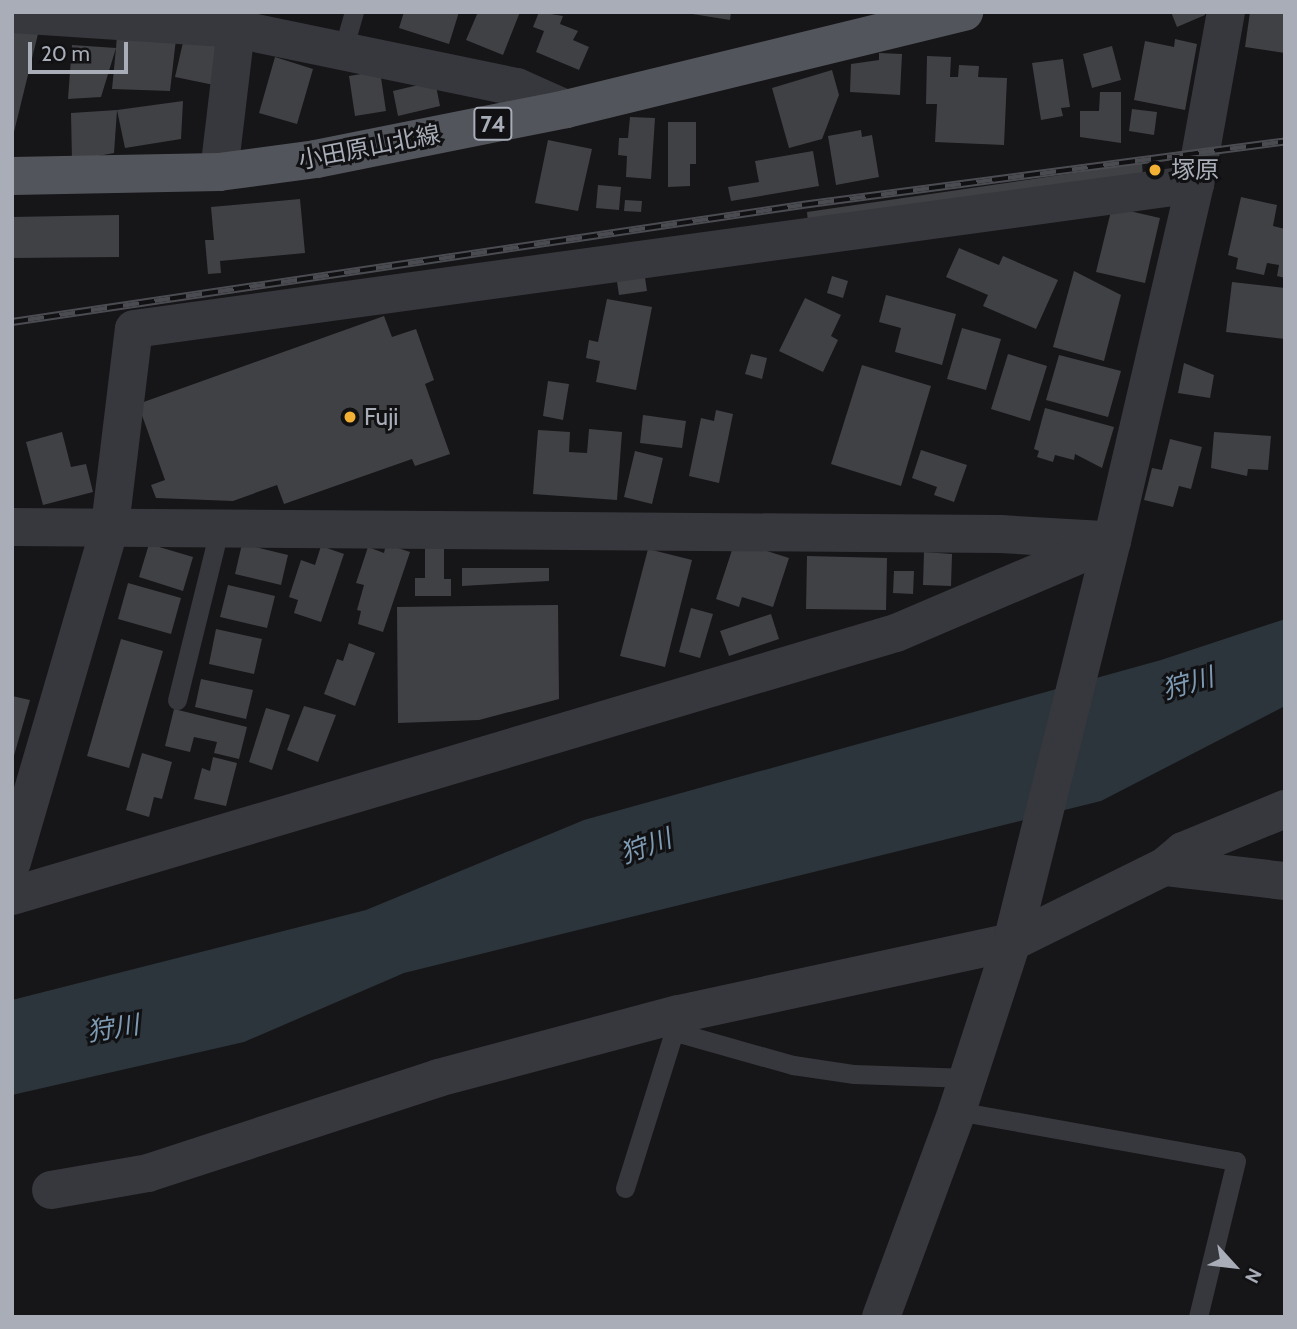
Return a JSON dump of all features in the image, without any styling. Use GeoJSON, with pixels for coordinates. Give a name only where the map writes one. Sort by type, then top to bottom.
{"type":"FeatureCollection","features":[{"type":"Feature","properties":{"kind":"main road","name":"小田原山北線"},"geometry":{"type":"LineString","coordinates":[[12,176],[219,172],[316,159],[566,109],[964,12]]}},
{"type":"Feature","properties":{"kind":"street"},"geometry":{"type":"LineString","coordinates":[[881,1317],[963,1095],[1012,942],[1112,541],[1195,184],[1226,12]]}},
{"type":"Feature","properties":{"kind":"street"},"geometry":{"type":"LineString","coordinates":[[12,14],[120,15],[236,29],[517,87],[566,109]]}},
{"type":"Feature","properties":{"kind":"street"},"geometry":{"type":"LineString","coordinates":[[219,172],[236,29]]}},
{"type":"Feature","properties":{"kind":"street"},"geometry":{"type":"LineString","coordinates":[[12,862],[110,526],[134,329],[1195,184]]}},
{"type":"Feature","properties":{"kind":"street"},"geometry":{"type":"LineString","coordinates":[[12,527],[220,526],[1000,534],[1112,541]]}},
{"type":"Feature","properties":{"kind":"street"},"geometry":{"type":"LineString","coordinates":[[12,896],[896,633],[1112,541]]}},
{"type":"Feature","properties":{"kind":"street"},"geometry":{"type":"LineString","coordinates":[[51,1190],[148,1173],[438,1078],[1012,942],[1164,867],[1183,851],[1285,808]]}},
{"type":"Feature","properties":{"kind":"street"},"geometry":{"type":"LineString","coordinates":[[1164,867],[1285,881]]}},
{"type":"Feature","properties":{"kind":"lane"},"geometry":{"type":"LineString","coordinates":[[343,50],[354,12]]}},
{"type":"Feature","properties":{"kind":"lane"},"geometry":{"type":"LineString","coordinates":[[177,700],[220,526]]}},
{"type":"Feature","properties":{"kind":"lane"},"geometry":{"type":"LineString","coordinates":[[625,1188],[678,1023],[793,1065],[963,1095],[1236,1161],[1198,1317]]}},
{"type":"Feature","properties":{"kind":"water","name":"狩川"},"geometry":{"type":"Polygon","coordinates":[[[1285,619],[1285,706],[1101,801],[404,973],[244,1042],[12,1095],[12,1000],[366,910],[584,820],[1161,660],[1285,619]]]}},
{"type":"Feature","properties":{"kind":"building"},"geometry":{"type":"Polygon","coordinates":[[[404,12],[459,12],[449,44],[399,28],[404,12]]]}},
{"type":"Feature","properties":{"kind":"building"},"geometry":{"type":"Polygon","coordinates":[[[478,12],[520,12],[503,55],[466,40],[478,12]]]}},
{"type":"Feature","properties":{"kind":"building"},"geometry":{"type":"Polygon","coordinates":[[[539,12],[563,16],[560,24],[578,31],[573,40],[589,47],[579,70],[536,52],[544,31],[533,27],[539,12]]]}},
{"type":"Feature","properties":{"kind":"building"},"geometry":{"type":"Polygon","coordinates":[[[680,12],[731,12],[730,20],[680,12]]]}},
{"type":"Feature","properties":{"kind":"building"},"geometry":{"type":"Polygon","coordinates":[[[1171,12],[1204,12],[1205,15],[1177,27],[1171,12]]]}},
{"type":"Feature","properties":{"kind":"building"},"geometry":{"type":"Polygon","coordinates":[[[1250,12],[1285,12],[1285,53],[1245,47],[1250,12]]]}},
{"type":"Feature","properties":{"kind":"building"},"geometry":{"type":"Polygon","coordinates":[[[12,32],[38,34],[13,136],[12,136],[12,32]]]}},
{"type":"Feature","properties":{"kind":"building"},"geometry":{"type":"Polygon","coordinates":[[[185,34],[224,43],[214,85],[175,77],[185,34]]]}},
{"type":"Feature","properties":{"kind":"building"},"geometry":{"type":"Polygon","coordinates":[[[117,35],[176,39],[170,91],[112,89],[117,35]]]}},
{"type":"Feature","properties":{"kind":"building"},"geometry":{"type":"Polygon","coordinates":[[[1175,39],[1197,44],[1185,110],[1134,100],[1145,41],[1174,47],[1175,39]]]}},
{"type":"Feature","properties":{"kind":"building"},"geometry":{"type":"Polygon","coordinates":[[[72,45],[116,48],[101,97],[68,99],[72,45]]]}},
{"type":"Feature","properties":{"kind":"building"},"geometry":{"type":"Polygon","coordinates":[[[1112,46],[1121,80],[1092,88],[1083,54],[1112,46]]]}},
{"type":"Feature","properties":{"kind":"building"},"geometry":{"type":"Polygon","coordinates":[[[879,53],[902,54],[900,95],[850,92],[851,64],[879,60],[879,53]]]}},
{"type":"Feature","properties":{"kind":"building"},"geometry":{"type":"Polygon","coordinates":[[[927,56],[951,57],[950,77],[958,77],[959,65],[979,66],[978,77],[1007,78],[1004,145],[935,142],[937,104],[926,104],[927,56]]]}},
{"type":"Feature","properties":{"kind":"building"},"geometry":{"type":"Polygon","coordinates":[[[275,57],[313,69],[297,124],[259,113],[275,57]]]}},
{"type":"Feature","properties":{"kind":"building"},"geometry":{"type":"Polygon","coordinates":[[[1063,59],[1070,107],[1061,108],[1063,116],[1041,120],[1032,63],[1063,59]]]}},
{"type":"Feature","properties":{"kind":"building"},"geometry":{"type":"Polygon","coordinates":[[[832,70],[839,95],[822,139],[789,148],[772,88],[832,70]]]}},
{"type":"Feature","properties":{"kind":"building"},"geometry":{"type":"Polygon","coordinates":[[[380,71],[386,111],[355,116],[349,76],[380,71]]]}},
{"type":"Feature","properties":{"kind":"building"},"geometry":{"type":"Polygon","coordinates":[[[435,81],[440,106],[398,116],[393,91],[435,81]]]}},
{"type":"Feature","properties":{"kind":"building"},"geometry":{"type":"Polygon","coordinates":[[[1100,92],[1121,92],[1121,143],[1080,137],[1080,111],[1099,111],[1100,92]]]}},
{"type":"Feature","properties":{"kind":"building"},"geometry":{"type":"Polygon","coordinates":[[[183,101],[181,139],[125,148],[117,110],[183,101]]]}},
{"type":"Feature","properties":{"kind":"building"},"geometry":{"type":"Polygon","coordinates":[[[1132,109],[1157,112],[1154,135],[1129,131],[1132,109]]]}},
{"type":"Feature","properties":{"kind":"building"},"geometry":{"type":"Polygon","coordinates":[[[117,110],[114,153],[72,161],[71,113],[117,110]]]}},
{"type":"Feature","properties":{"kind":"building"},"geometry":{"type":"Polygon","coordinates":[[[630,117],[655,118],[651,179],[626,177],[627,156],[618,155],[619,138],[628,138],[630,117]]]}},
{"type":"Feature","properties":{"kind":"building"},"geometry":{"type":"Polygon","coordinates":[[[668,122],[696,122],[696,164],[690,164],[690,186],[668,187],[668,122]]]}},
{"type":"Feature","properties":{"kind":"building"},"geometry":{"type":"Polygon","coordinates":[[[861,130],[862,137],[872,135],[879,177],[836,185],[828,136],[861,130]]]}},
{"type":"Feature","properties":{"kind":"building"},"geometry":{"type":"Polygon","coordinates":[[[548,140],[592,149],[578,211],[535,203],[548,140]]]}},
{"type":"Feature","properties":{"kind":"building"},"geometry":{"type":"Polygon","coordinates":[[[813,151],[819,186],[731,201],[728,187],[759,182],[755,161],[813,151]]]}},
{"type":"Feature","properties":{"kind":"building"},"geometry":{"type":"Polygon","coordinates":[[[1142,163],[1143,177],[808,222],[807,212],[1142,163]]]}},
{"type":"Feature","properties":{"kind":"building"},"geometry":{"type":"Polygon","coordinates":[[[598,185],[621,187],[619,210],[596,208],[598,185]]]}},
{"type":"Feature","properties":{"kind":"building"},"geometry":{"type":"Polygon","coordinates":[[[1241,197],[1277,205],[1273,226],[1285,229],[1285,278],[1277,276],[1279,265],[1267,263],[1264,275],[1236,269],[1238,258],[1228,255],[1241,197]]]}},
{"type":"Feature","properties":{"kind":"building"},"geometry":{"type":"Polygon","coordinates":[[[300,199],[305,253],[220,261],[221,273],[208,274],[205,240],[214,240],[211,207],[300,199]]]}},
{"type":"Feature","properties":{"kind":"building"},"geometry":{"type":"Polygon","coordinates":[[[625,200],[642,201],[641,212],[624,211],[625,200]]]}},
{"type":"Feature","properties":{"kind":"building"},"geometry":{"type":"Polygon","coordinates":[[[1112,207],[1160,218],[1145,283],[1096,272],[1112,207]]]}},
{"type":"Feature","properties":{"kind":"building"},"geometry":{"type":"Polygon","coordinates":[[[119,215],[119,257],[12,258],[12,217],[119,215]]]}},
{"type":"Feature","properties":{"kind":"building"},"geometry":{"type":"Polygon","coordinates":[[[959,248],[999,265],[1003,256],[1058,280],[1036,329],[983,306],[988,295],[946,277],[959,248]]]}},
{"type":"Feature","properties":{"kind":"building"},"geometry":{"type":"Polygon","coordinates":[[[644,271],[647,291],[619,295],[616,275],[644,271]]]}},
{"type":"Feature","properties":{"kind":"building"},"geometry":{"type":"Polygon","coordinates":[[[1074,271],[1121,295],[1104,361],[1053,347],[1074,271]]]}},
{"type":"Feature","properties":{"kind":"building"},"geometry":{"type":"Polygon","coordinates":[[[832,276],[848,281],[843,298],[827,293],[832,276]]]}},
{"type":"Feature","properties":{"kind":"building"},"geometry":{"type":"Polygon","coordinates":[[[1232,282],[1285,288],[1285,339],[1226,332],[1232,282]]]}},
{"type":"Feature","properties":{"kind":"building"},"geometry":{"type":"Polygon","coordinates":[[[886,295],[956,314],[942,365],[895,352],[901,328],[879,322],[886,295]]]}},
{"type":"Feature","properties":{"kind":"building"},"geometry":{"type":"Polygon","coordinates":[[[805,298],[841,315],[831,336],[838,340],[823,372],[779,351],[805,298]]]}},
{"type":"Feature","properties":{"kind":"building"},"geometry":{"type":"Polygon","coordinates":[[[607,299],[652,307],[636,390],[596,382],[600,361],[586,358],[589,340],[598,342],[607,299]]]}},
{"type":"Feature","properties":{"kind":"building"},"geometry":{"type":"Polygon","coordinates":[[[384,316],[392,337],[416,329],[434,380],[425,384],[450,454],[415,466],[412,459],[284,504],[277,485],[233,501],[156,498],[151,485],[165,480],[138,404],[384,316]]]}},
{"type":"Feature","properties":{"kind":"building"},"geometry":{"type":"Polygon","coordinates":[[[962,328],[1001,339],[986,390],[947,379],[962,328]]]}},
{"type":"Feature","properties":{"kind":"building"},"geometry":{"type":"Polygon","coordinates":[[[751,354],[767,358],[762,379],[745,374],[751,354]]]}},
{"type":"Feature","properties":{"kind":"building"},"geometry":{"type":"Polygon","coordinates":[[[1008,354],[1047,366],[1030,421],[991,409],[1008,354]]]}},
{"type":"Feature","properties":{"kind":"building"},"geometry":{"type":"Polygon","coordinates":[[[1059,355],[1121,371],[1108,417],[1046,400],[1059,355]]]}},
{"type":"Feature","properties":{"kind":"building"},"geometry":{"type":"Polygon","coordinates":[[[1184,363],[1214,375],[1210,398],[1178,393],[1184,363]]]}},
{"type":"Feature","properties":{"kind":"building"},"geometry":{"type":"Polygon","coordinates":[[[862,365],[931,386],[901,486],[831,464],[862,365]]]}},
{"type":"Feature","properties":{"kind":"building"},"geometry":{"type":"Polygon","coordinates":[[[548,381],[569,384],[563,420],[543,416],[548,381]]]}},
{"type":"Feature","properties":{"kind":"building"},"geometry":{"type":"Polygon","coordinates":[[[1045,408],[1114,427],[1102,468],[1075,454],[1074,460],[1055,455],[1053,462],[1037,457],[1039,451],[1034,449],[1045,408]]]}},
{"type":"Feature","properties":{"kind":"building"},"geometry":{"type":"Polygon","coordinates":[[[716,410],[733,414],[719,483],[689,476],[701,418],[714,421],[716,410]]]}},
{"type":"Feature","properties":{"kind":"building"},"geometry":{"type":"Polygon","coordinates":[[[643,415],[686,421],[682,448],[640,443],[643,415]]]}},
{"type":"Feature","properties":{"kind":"building"},"geometry":{"type":"Polygon","coordinates":[[[589,429],[622,432],[617,500],[533,494],[538,430],[570,432],[569,452],[587,453],[589,429]]]}},
{"type":"Feature","properties":{"kind":"building"},"geometry":{"type":"Polygon","coordinates":[[[62,432],[71,467],[86,464],[93,492],[43,505],[26,442],[62,432]]]}},
{"type":"Feature","properties":{"kind":"building"},"geometry":{"type":"Polygon","coordinates":[[[1214,432],[1271,436],[1268,470],[1248,469],[1247,476],[1211,468],[1214,432]]]}},
{"type":"Feature","properties":{"kind":"building"},"geometry":{"type":"Polygon","coordinates":[[[1170,439],[1202,447],[1191,489],[1179,486],[1173,507],[1144,500],[1152,468],[1162,470],[1170,439]]]}},
{"type":"Feature","properties":{"kind":"building"},"geometry":{"type":"Polygon","coordinates":[[[921,450],[967,465],[954,502],[934,495],[937,487],[912,478],[921,450]]]}},
{"type":"Feature","properties":{"kind":"building"},"geometry":{"type":"Polygon","coordinates":[[[635,451],[663,458],[652,504],[624,497],[635,451]]]}},
{"type":"Feature","properties":{"kind":"building"},"geometry":{"type":"Polygon","coordinates":[[[735,541],[789,558],[773,607],[742,597],[739,607],[716,599],[735,541]]]}},
{"type":"Feature","properties":{"kind":"building"},"geometry":{"type":"Polygon","coordinates":[[[444,543],[444,579],[451,579],[451,596],[415,596],[415,578],[425,578],[425,544],[444,543]]]}},
{"type":"Feature","properties":{"kind":"building"},"geometry":{"type":"Polygon","coordinates":[[[149,544],[193,557],[183,591],[139,577],[149,544]]]}},
{"type":"Feature","properties":{"kind":"building"},"geometry":{"type":"Polygon","coordinates":[[[242,544],[288,555],[281,585],[235,574],[242,544]]]}},
{"type":"Feature","properties":{"kind":"building"},"geometry":{"type":"Polygon","coordinates":[[[386,544],[410,552],[383,632],[358,624],[361,611],[357,610],[364,585],[356,583],[368,547],[384,553],[386,544]]]}},
{"type":"Feature","properties":{"kind":"building"},"geometry":{"type":"Polygon","coordinates":[[[321,546],[344,554],[321,622],[294,613],[298,600],[289,597],[301,560],[315,565],[321,546]]]}},
{"type":"Feature","properties":{"kind":"building"},"geometry":{"type":"Polygon","coordinates":[[[648,549],[692,560],[665,667],[620,656],[648,549]]]}},
{"type":"Feature","properties":{"kind":"building"},"geometry":{"type":"Polygon","coordinates":[[[924,552],[952,554],[951,586],[923,585],[924,552]]]}},
{"type":"Feature","properties":{"kind":"building"},"geometry":{"type":"Polygon","coordinates":[[[807,556],[887,558],[886,610],[806,609],[807,556]]]}},
{"type":"Feature","properties":{"kind":"building"},"geometry":{"type":"Polygon","coordinates":[[[462,568],[549,568],[549,581],[462,586],[462,568]]]}},
{"type":"Feature","properties":{"kind":"building"},"geometry":{"type":"Polygon","coordinates":[[[894,571],[914,571],[913,594],[893,593],[894,571]]]}},
{"type":"Feature","properties":{"kind":"building"},"geometry":{"type":"Polygon","coordinates":[[[128,583],[181,598],[171,634],[118,619],[128,583]]]}},
{"type":"Feature","properties":{"kind":"building"},"geometry":{"type":"Polygon","coordinates":[[[228,585],[275,596],[267,628],[220,617],[228,585]]]}},
{"type":"Feature","properties":{"kind":"building"},"geometry":{"type":"Polygon","coordinates":[[[558,605],[559,699],[479,720],[398,723],[397,607],[558,605]]]}},
{"type":"Feature","properties":{"kind":"building"},"geometry":{"type":"Polygon","coordinates":[[[691,608],[713,614],[700,658],[679,652],[691,608]]]}},
{"type":"Feature","properties":{"kind":"building"},"geometry":{"type":"Polygon","coordinates":[[[771,614],[779,639],[729,656],[720,631],[771,614]]]}},
{"type":"Feature","properties":{"kind":"building"},"geometry":{"type":"Polygon","coordinates":[[[216,629],[262,639],[254,674],[209,664],[216,629]]]}},
{"type":"Feature","properties":{"kind":"building"},"geometry":{"type":"Polygon","coordinates":[[[121,639],[163,651],[129,768],[87,756],[121,639]]]}},
{"type":"Feature","properties":{"kind":"building"},"geometry":{"type":"Polygon","coordinates":[[[349,643],[375,653],[355,706],[324,694],[337,659],[343,661],[349,643]]]}},
{"type":"Feature","properties":{"kind":"building"},"geometry":{"type":"Polygon","coordinates":[[[201,679],[253,690],[246,719],[195,707],[201,679]]]}},
{"type":"Feature","properties":{"kind":"building"},"geometry":{"type":"Polygon","coordinates":[[[12,696],[30,700],[13,759],[12,759],[12,696]]]}},
{"type":"Feature","properties":{"kind":"building"},"geometry":{"type":"Polygon","coordinates":[[[304,706],[336,715],[318,762],[287,750],[304,706]]]}},
{"type":"Feature","properties":{"kind":"building"},"geometry":{"type":"Polygon","coordinates":[[[266,708],[290,715],[272,770],[249,762],[266,708]]]}},
{"type":"Feature","properties":{"kind":"building"},"geometry":{"type":"Polygon","coordinates":[[[174,709],[247,727],[239,759],[214,753],[217,742],[194,737],[190,752],[165,746],[174,709]]]}},
{"type":"Feature","properties":{"kind":"building"},"geometry":{"type":"Polygon","coordinates":[[[142,753],[172,762],[162,799],[154,797],[149,817],[126,810],[142,753]]]}},
{"type":"Feature","properties":{"kind":"building"},"geometry":{"type":"Polygon","coordinates":[[[213,757],[237,763],[226,806],[194,799],[202,768],[210,771],[213,757]]]}},
{"type":"Feature","properties":{"kind":"railway"},"geometry":{"type":"LineString","coordinates":[[12,322],[802,205],[1285,141]]}},
{"type":"Feature","properties":{"kind":"place","name":"塚原"},"geometry":{"type":"Point","coordinates":[1155,170]}},
{"type":"Feature","properties":{"kind":"place","name":"Fuji"},"geometry":{"type":"Point","coordinates":[350,417]}}]}
